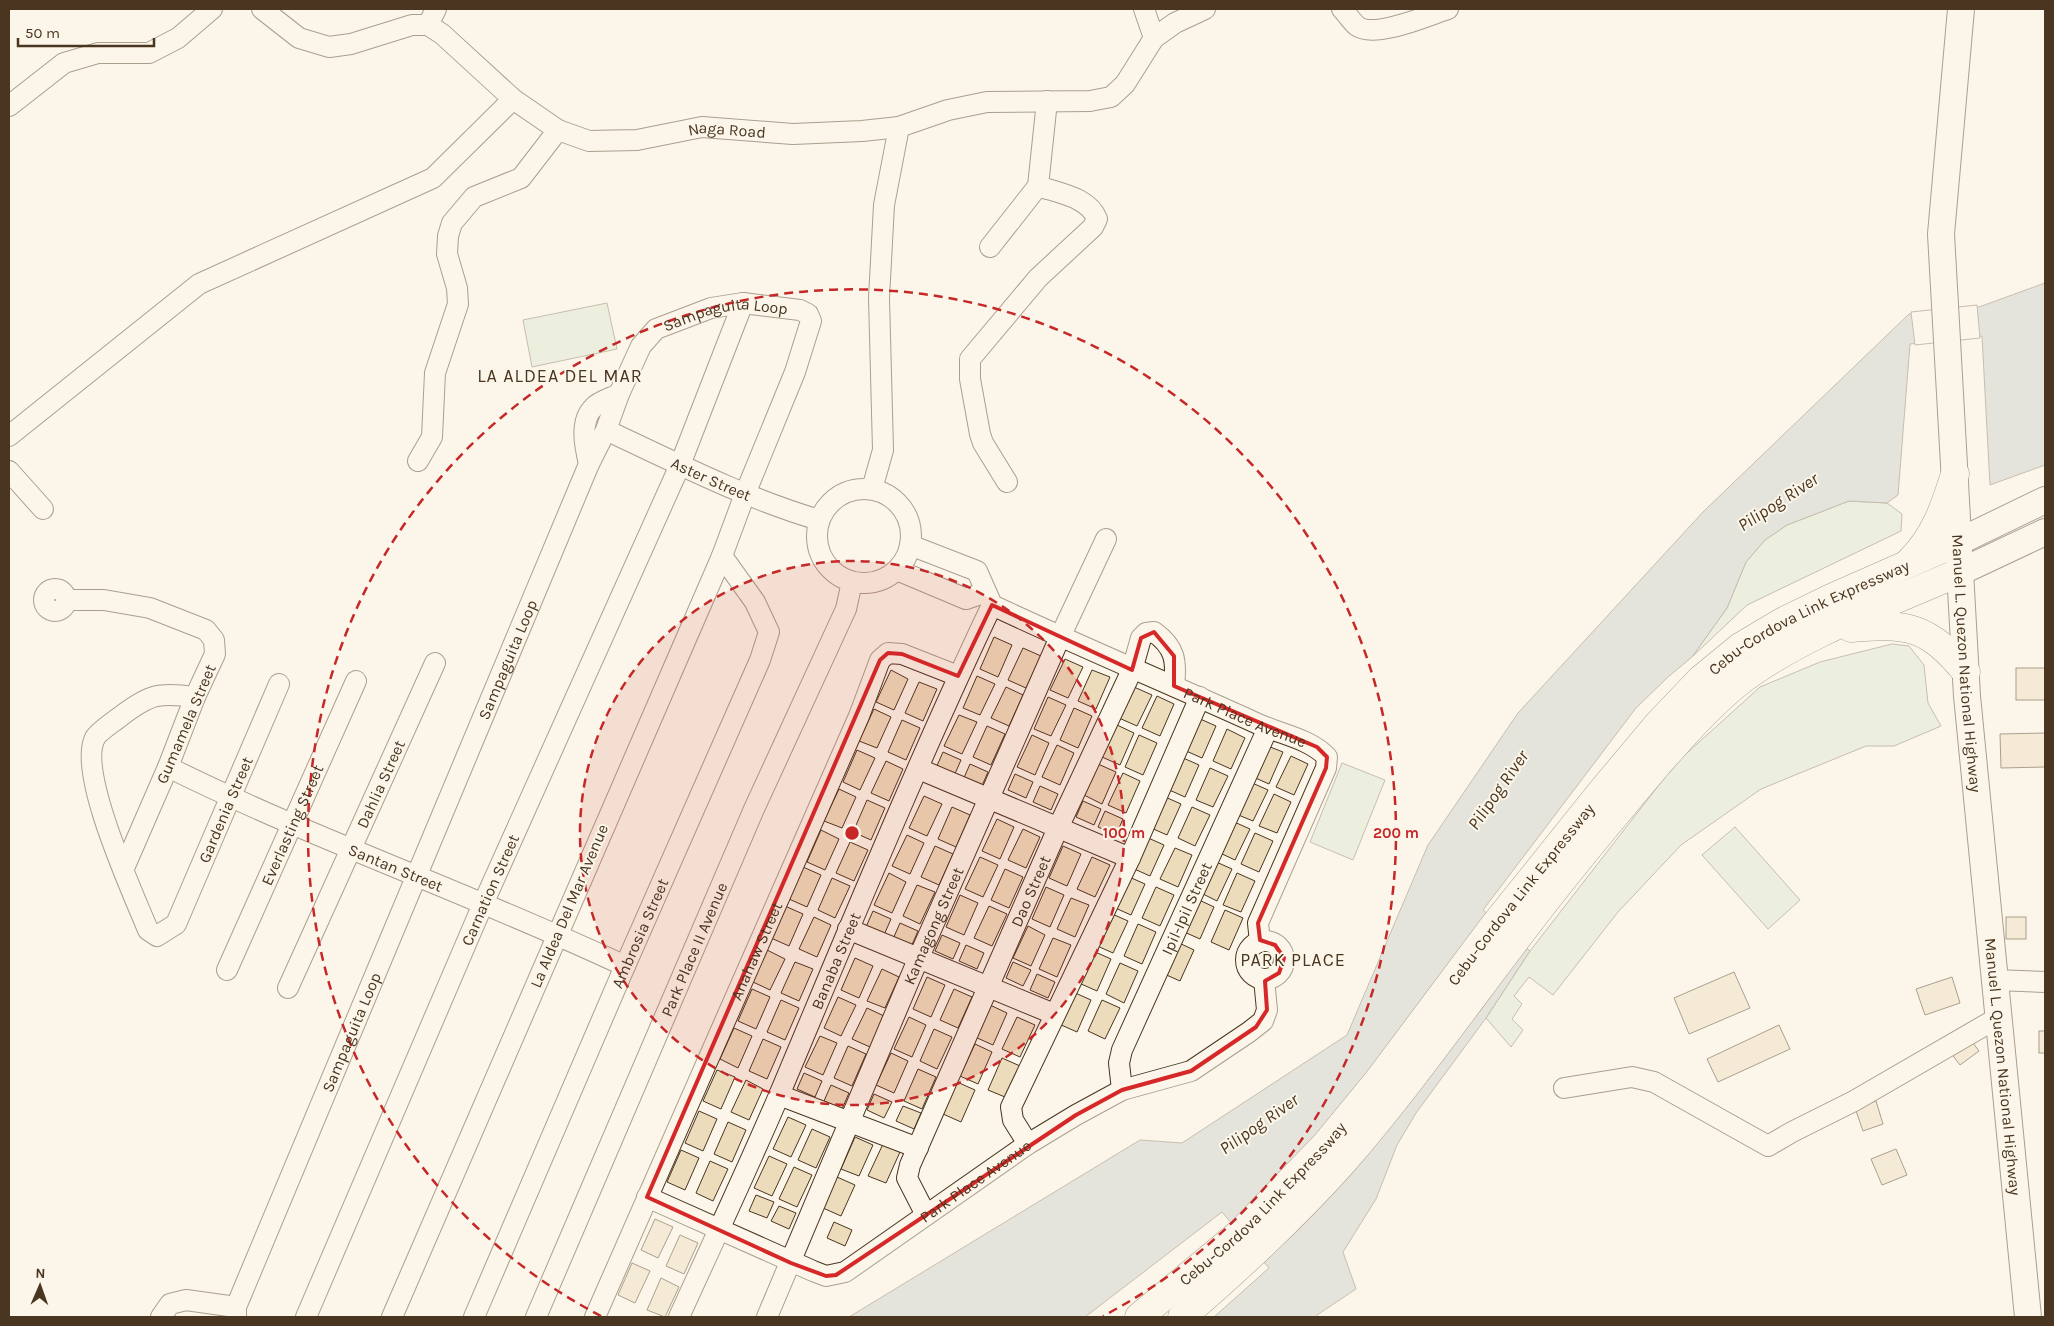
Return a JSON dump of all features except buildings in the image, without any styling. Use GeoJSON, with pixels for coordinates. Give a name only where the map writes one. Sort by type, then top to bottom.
{"type":"FeatureCollection","features":[{"type":"Feature","properties":{"kind":"highway"},"geometry":{"type":"LineString","coordinates":[[1906,565],[1923,548],[1937,525],[1955,474]]}},
{"type":"Feature","properties":{"kind":"highway","name":"Cebu-Cordova Link Expressway"},"geometry":{"type":"LineString","coordinates":[[1506,931],[1658,724],[1715,666],[1740,647],[1796,615],[1958,542]]}},
{"type":"Feature","properties":{"kind":"highway","name":"Cebu-Cordova Link Expressway"},"geometry":{"type":"LineString","coordinates":[[1182,1317],[1248,1243],[1377,1082],[1506,931],[1620,808],[1681,737],[1706,712],[1757,669],[1796,646],[1960,572]]}},
{"type":"Feature","properties":{"kind":"highway"},"geometry":{"type":"LineString","coordinates":[[1832,629],[1881,625],[1914,630],[1937,641],[1947,650],[1967,681]]}},
{"type":"Feature","properties":{"kind":"highway","name":"Cebu-Cordova Link Expressway"},"geometry":{"type":"LineString","coordinates":[[1139,1317],[1248,1243]]}},
{"type":"Feature","properties":{"kind":"main road","name":"Manuel L. Quezon National Highway"},"geometry":{"type":"LineString","coordinates":[[1961,9],[1941,234],[1967,681],[2028,1317]]}},
{"type":"Feature","properties":{"kind":"main road"},"geometry":{"type":"LineString","coordinates":[[1958,542],[2045,500]]}},
{"type":"Feature","properties":{"kind":"main road"},"geometry":{"type":"LineString","coordinates":[[1960,572],[2045,532]]}},
{"type":"Feature","properties":{"kind":"street"},"geometry":{"type":"LineString","coordinates":[[9,106],[64,63],[98,53],[149,53],[178,38],[212,9]]}},
{"type":"Feature","properties":{"kind":"street","name":"Naga Road"},"geometry":{"type":"LineString","coordinates":[[262,9],[300,38],[329,47],[351,44],[432,17],[442,34],[513,99],[558,130],[589,141],[637,140],[702,128],[793,134],[862,131],[898,126],[948,110],[987,102],[1090,101],[1111,97],[1125,84],[1154,38],[1175,23],[1204,9]]}},
{"type":"Feature","properties":{"kind":"street"},"geometry":{"type":"LineString","coordinates":[[1144,9],[1154,38]]}},
{"type":"Feature","properties":{"kind":"street"},"geometry":{"type":"LineString","coordinates":[[1342,9],[1358,27],[1368,30],[1380,30],[1448,9]]}},
{"type":"Feature","properties":{"kind":"street"},"geometry":{"type":"LineString","coordinates":[[9,436],[199,284],[433,178],[513,99]]}},
{"type":"Feature","properties":{"kind":"street"},"geometry":{"type":"LineString","coordinates":[[990,247],[1038,186],[1047,101]]}},
{"type":"Feature","properties":{"kind":"street"},"geometry":{"type":"LineString","coordinates":[[872,489],[883,450],[879,298],[884,205],[898,126]]}},
{"type":"Feature","properties":{"kind":"street"},"geometry":{"type":"LineString","coordinates":[[418,461],[432,437],[435,373],[458,304],[457,288],[447,254],[448,236],[452,223],[474,197],[521,178],[558,130]]}},
{"type":"Feature","properties":{"kind":"street"},"geometry":{"type":"LineString","coordinates":[[1007,482],[983,443],[980,434],[969,371],[970,359],[1038,278],[1093,227],[1097,219],[1094,211],[1086,204],[1038,186]]}},
{"type":"Feature","properties":{"kind":"street","name":"Sampaguita Loop"},"geometry":{"type":"LineString","coordinates":[[236,1312],[589,464],[606,430],[640,346],[656,329],[711,308],[743,303],[800,310],[808,314],[811,321],[795,372],[745,494]]}},
{"type":"Feature","properties":{"kind":"street","name":"Carnation Street"},"geometry":{"type":"LineString","coordinates":[[306,1317],[482,904],[680,465],[743,303]]}},
{"type":"Feature","properties":{"kind":"street"},"geometry":{"type":"LineString","coordinates":[[589,464],[584,430],[586,419],[594,406],[619,394]]}},
{"type":"Feature","properties":{"kind":"street","name":"Aster Street"},"geometry":{"type":"LineString","coordinates":[[606,430],[745,494],[781,509],[819,520]]}},
{"type":"Feature","properties":{"kind":"street"},"geometry":{"type":"LineString","coordinates":[[9,471],[43,509]]}},
{"type":"Feature","properties":{"kind":"street"},"geometry":{"type":"LineString","coordinates":[[857,489],[872,489],[886,494],[898,503],[907,516],[911,530],[910,545],[906,559],[897,570],[886,578],[872,583],[852,582],[834,574],[825,565],[819,554],[816,530],[819,520],[830,502],[842,493],[857,489]]}},
{"type":"Feature","properties":{"kind":"street","name":"La Aldea Del Mar Avenue"},"geometry":{"type":"LineString","coordinates":[[392,1317],[722,556],[745,494]]}},
{"type":"Feature","properties":{"kind":"street","name":"Kamagong Street"},"geometry":{"type":"LineString","coordinates":[[767,1317],[919,958],[1060,637],[1106,539]]}},
{"type":"Feature","properties":{"kind":"street"},"geometry":{"type":"LineString","coordinates":[[897,570],[966,599],[989,598],[976,571],[910,545]]}},
{"type":"Feature","properties":{"kind":"street","name":"Ambrosia Street"},"geometry":{"type":"LineString","coordinates":[[474,1317],[625,966],[760,660],[768,632],[755,602],[722,556]]}},
{"type":"Feature","properties":{"kind":"street","name":"Park Place II Avenue"},"geometry":{"type":"LineString","coordinates":[[536,1317],[754,809],[846,609],[852,582]]}},
{"type":"Feature","properties":{"kind":"street","name":"Park Place Avenue"},"geometry":{"type":"LineString","coordinates":[[989,598],[1060,637],[1132,670],[1317,747],[1327,757],[1326,768],[1258,923],[1260,942]]}},
{"type":"Feature","properties":{"kind":"street","name":"Banaba Street"},"geometry":{"type":"LineString","coordinates":[[679,1317],[779,1095],[848,928],[919,769],[989,598]]}},
{"type":"Feature","properties":{"kind":"street","name":"Gumamela Street"},"geometry":{"type":"LineString","coordinates":[[66,600],[104,600],[150,608],[206,630],[214,640],[215,654],[195,697],[168,767],[124,868]]}},
{"type":"Feature","properties":{"kind":"street","name":"Dao Street"},"geometry":{"type":"LineString","coordinates":[[926,1215],[907,1178],[910,1165],[1058,828],[1132,670],[1141,638],[1146,633],[1154,632],[1162,637],[1174,656],[1176,666],[1174,686]]}},
{"type":"Feature","properties":{"kind":"street","name":"Anahaw Street"},"geometry":{"type":"LineString","coordinates":[[595,1317],[859,716],[880,660],[888,653],[902,654],[958,676]]}},
{"type":"Feature","properties":{"kind":"street","name":"Dahlia Street"},"geometry":{"type":"LineString","coordinates":[[288,988],[435,663]]}},
{"type":"Feature","properties":{"kind":"street","name":"Everlasting Street"},"geometry":{"type":"LineString","coordinates":[[227,970],[356,681]]}},
{"type":"Feature","properties":{"kind":"street","name":"Gardenia Street"},"geometry":{"type":"LineString","coordinates":[[124,868],[148,930],[157,936],[176,924],[279,684]]}},
{"type":"Feature","properties":{"kind":"street"},"geometry":{"type":"LineString","coordinates":[[124,868],[112,846],[99,801],[91,757],[95,737],[134,706],[154,696],[175,694],[195,697]]}},
{"type":"Feature","properties":{"kind":"street"},"geometry":{"type":"LineString","coordinates":[[1028,1144],[1013,1120],[1010,1108],[1130,858],[1200,698]]}},
{"type":"Feature","properties":{"kind":"street","name":"Ipil-Ipil Street"},"geometry":{"type":"LineString","coordinates":[[1122,1090],[1119,1063],[1122,1050],[1268,728]]}},
{"type":"Feature","properties":{"kind":"street","name":"Santan Street"},"geometry":{"type":"LineString","coordinates":[[168,767],[229,797],[557,934],[625,966]]}},
{"type":"Feature","properties":{"kind":"street"},"geometry":{"type":"LineString","coordinates":[[919,769],[1130,858]]}},
{"type":"Feature","properties":{"kind":"street"},"geometry":{"type":"LineString","coordinates":[[848,928],[1054,1014]]}},
{"type":"Feature","properties":{"kind":"street"},"geometry":{"type":"LineString","coordinates":[[1265,941],[1280,948],[1284,958],[1284,963],[1279,973],[1270,979],[1253,975],[1246,965],[1247,953],[1254,944],[1260,942],[1265,941]]}},
{"type":"Feature","properties":{"kind":"street","name":"Park Place Avenue"},"geometry":{"type":"LineString","coordinates":[[647,1197],[791,1263],[826,1276],[845,1272],[1028,1144],[1122,1090],[1190,1071],[1256,1027],[1263,1021],[1267,1010],[1264,979]]}},
{"type":"Feature","properties":{"kind":"street"},"geometry":{"type":"LineString","coordinates":[[1995,980],[2045,982]]}},
{"type":"Feature","properties":{"kind":"street"},"geometry":{"type":"LineString","coordinates":[[1564,1088],[1632,1077],[1654,1082],[1768,1146],[1854,1101],[1999,1017]]}},
{"type":"Feature","properties":{"kind":"street"},"geometry":{"type":"LineString","coordinates":[[779,1095],[918,1148]]}},
{"type":"Feature","properties":{"kind":"street"},"geometry":{"type":"LineString","coordinates":[[161,1317],[170,1304],[186,1300],[236,1312]]}},
{"type":"Feature","properties":{"kind":"highlighted area"},"geometry":{"type":"Polygon","coordinates":[[[992,605],[1132,670],[1141,638],[1154,632],[1174,656],[1174,686],[1317,747],[1327,757],[1326,768],[1258,923],[1260,940],[1275,945],[1284,958],[1279,973],[1265,981],[1267,1010],[1256,1027],[1191,1071],[1122,1090],[1076,1115],[836,1275],[826,1276],[791,1263],[647,1197],[880,660],[888,653],[902,654],[958,676],[992,605]]]}},
{"type":"Feature","properties":{"kind":"green space"},"geometry":{"type":"Polygon","coordinates":[[[607,303],[617,349],[532,367],[523,320],[607,303]]]}},
{"type":"Feature","properties":{"kind":"green space"},"geometry":{"type":"Polygon","coordinates":[[[1849,501],[1887,503],[1902,514],[1901,531],[1747,605],[1692,657],[1727,608],[1746,562],[1765,540],[1787,525],[1849,501]]]}},
{"type":"Feature","properties":{"kind":"green space"},"geometry":{"type":"Polygon","coordinates":[[[1892,644],[1909,646],[1924,665],[1928,703],[1941,726],[1894,746],[1866,746],[1761,789],[1681,845],[1618,912],[1553,995],[1529,977],[1514,996],[1522,1004],[1512,1019],[1523,1030],[1511,1047],[1486,1018],[1530,951],[1676,763],[1760,687],[1820,662],[1892,644]]]}},
{"type":"Feature","properties":{"kind":"green space"},"geometry":{"type":"Polygon","coordinates":[[[1342,763],[1385,780],[1353,860],[1310,842],[1342,763]]]}},
{"type":"Feature","properties":{"kind":"green space"},"geometry":{"type":"Polygon","coordinates":[[[1735,827],[1800,900],[1768,929],[1702,855],[1735,827]]]}},
{"type":"Feature","properties":{"kind":"water","name":"Pilipog River"},"geometry":{"type":"Polygon","coordinates":[[[2045,283],[2045,465],[1990,485],[1982,336],[1910,344],[1898,495],[1887,503],[1849,501],[1787,525],[1765,540],[1746,562],[1727,608],[1692,657],[1636,708],[1483,910],[1530,951],[1486,1018],[1416,1113],[1397,1145],[1376,1199],[1343,1252],[1356,1289],[1317,1315],[1318,1317],[1214,1317],[1269,1268],[1222,1212],[1085,1317],[849,1317],[1140,1140],[1182,1143],[1347,1035],[1428,845],[1518,713],[1703,512],[1909,314],[1979,307],[2045,283]]]}},
{"type":"Feature","properties":{"kind":"pier"},"geometry":{"type":"Polygon","coordinates":[[[1977,305],[1980,338],[1915,345],[1911,312],[1977,305]]]}},
{"type":"Feature","properties":{"kind":"district","name":"LA ALDEA DEL MAR"},"geometry":{"type":"Point","coordinates":[560,376]}},
{"type":"Feature","properties":{"kind":"district","name":"PARK PLACE"},"geometry":{"type":"Point","coordinates":[1293,960]}}]}
